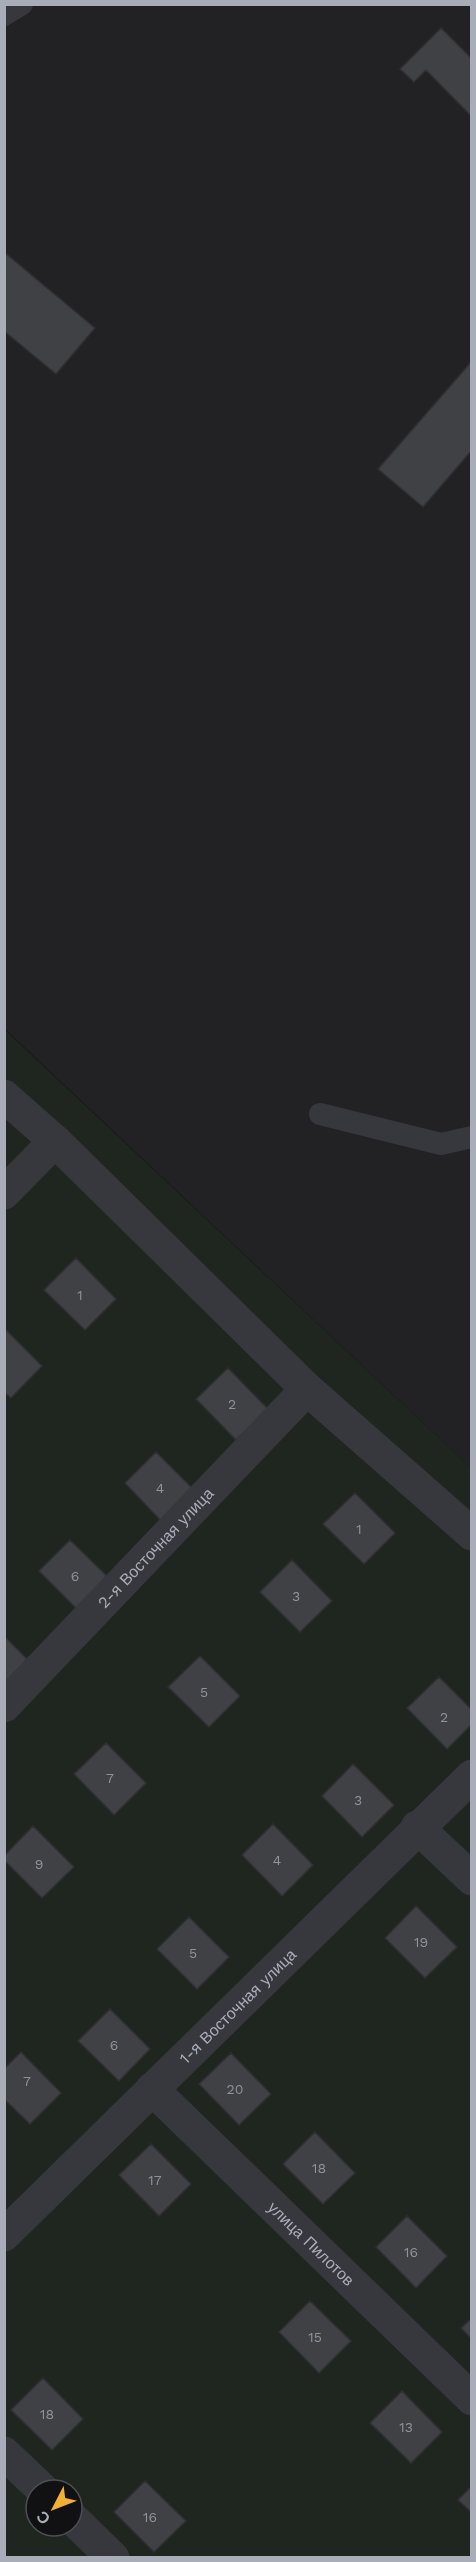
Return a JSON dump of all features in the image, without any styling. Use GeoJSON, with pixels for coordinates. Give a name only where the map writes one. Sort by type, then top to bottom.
{"type":"FeatureCollection","features":[{"type":"Feature","properties":{"kind":"street"},"geometry":{"type":"LineString","coordinates":[[4,1096],[55,1141],[307,1389],[471,1534]]}},
{"type":"Feature","properties":{"kind":"street"},"geometry":{"type":"LineString","coordinates":[[4,1193],[55,1141]]}},
{"type":"Feature","properties":{"kind":"street","name":"2-я Восточная улица"},"geometry":{"type":"LineString","coordinates":[[4,1706],[307,1389]]}},
{"type":"Feature","properties":{"kind":"street","name":"1-я Восточная улица"},"geometry":{"type":"LineString","coordinates":[[4,2235],[471,1776]]}},
{"type":"Feature","properties":{"kind":"street"},"geometry":{"type":"LineString","coordinates":[[417,1827],[471,1879]]}},
{"type":"Feature","properties":{"kind":"street","name":"улица Пилотов"},"geometry":{"type":"LineString","coordinates":[[152,2089],[471,2399]]}},
{"type":"Feature","properties":{"kind":"street"},"geometry":{"type":"LineString","coordinates":[[4,2453],[30,2478]]}},
{"type":"Feature","properties":{"kind":"street"},"geometry":{"type":"LineString","coordinates":[[84,2530],[113,2558]]}},
{"type":"Feature","properties":{"kind":"lane"},"geometry":{"type":"LineString","coordinates":[[4,15],[22,4]]}},
{"type":"Feature","properties":{"kind":"lane"},"geometry":{"type":"LineString","coordinates":[[320,1114],[441,1144],[471,1137]]}},
{"type":"Feature","properties":{"kind":"shaded area"},"geometry":{"type":"Polygon","coordinates":[[[4,5],[471,5],[471,1468],[5,1029],[4,5]]]}},
{"type":"Feature","properties":{"kind":"shaded area"},"geometry":{"type":"Polygon","coordinates":[[[4,1029],[471,1468],[471,2557],[5,2557],[4,1029]]]}},
{"type":"Feature","properties":{"kind":"building"},"geometry":{"type":"Polygon","coordinates":[[[441,28],[472,59],[472,117],[426,70],[414,82],[400,69],[441,28]]]}},
{"type":"Feature","properties":{"kind":"building"},"geometry":{"type":"Polygon","coordinates":[[[4,252],[95,328],[56,374],[4,331],[4,252]]]}},
{"type":"Feature","properties":{"kind":"building"},"geometry":{"type":"Polygon","coordinates":[[[472,361],[472,450],[423,507],[378,469],[472,361]]]}},
{"type":"Feature","properties":{"kind":"building"},"geometry":{"type":"Polygon","coordinates":[[[76,1258],[116,1299],[85,1330],[44,1290],[76,1258]]]}},
{"type":"Feature","properties":{"kind":"building"},"geometry":{"type":"Polygon","coordinates":[[[4,1328],[42,1366],[11,1398],[4,1392],[4,1328]]]}},
{"type":"Feature","properties":{"kind":"building"},"geometry":{"type":"Polygon","coordinates":[[[228,1368],[268,1409],[236,1440],[196,1399],[228,1368]]]}},
{"type":"Feature","properties":{"kind":"building"},"geometry":{"type":"Polygon","coordinates":[[[156,1452],[196,1492],[164,1524],[125,1483],[156,1452]]]}},
{"type":"Feature","properties":{"kind":"building"},"geometry":{"type":"Polygon","coordinates":[[[355,1493],[395,1533],[364,1564],[323,1524],[355,1493]]]}},
{"type":"Feature","properties":{"kind":"building"},"geometry":{"type":"Polygon","coordinates":[[[70,1540],[111,1580],[79,1611],[39,1571],[70,1540]]]}},
{"type":"Feature","properties":{"kind":"building"},"geometry":{"type":"Polygon","coordinates":[[[292,1560],[332,1601],[300,1632],[260,1592],[292,1560]]]}},
{"type":"Feature","properties":{"kind":"building"},"geometry":{"type":"Polygon","coordinates":[[[4,1636],[36,1668],[4,1699],[4,1636]]]}},
{"type":"Feature","properties":{"kind":"building"},"geometry":{"type":"Polygon","coordinates":[[[200,1656],[240,1696],[209,1727],[168,1687],[200,1656]]]}},
{"type":"Feature","properties":{"kind":"building"},"geometry":{"type":"Polygon","coordinates":[[[439,1677],[472,1710],[472,1724],[447,1749],[407,1708],[439,1677]]]}},
{"type":"Feature","properties":{"kind":"building"},"geometry":{"type":"Polygon","coordinates":[[[106,1743],[146,1783],[114,1815],[74,1774],[106,1743]]]}},
{"type":"Feature","properties":{"kind":"building"},"geometry":{"type":"Polygon","coordinates":[[[353,1764],[394,1805],[362,1837],[322,1796],[353,1764]]]}},
{"type":"Feature","properties":{"kind":"building"},"geometry":{"type":"Polygon","coordinates":[[[273,1824],[313,1865],[282,1896],[242,1855],[273,1824]]]}},
{"type":"Feature","properties":{"kind":"building"},"geometry":{"type":"Polygon","coordinates":[[[33,1826],[74,1867],[42,1898],[4,1860],[4,1856],[33,1826]]]}},
{"type":"Feature","properties":{"kind":"building"},"geometry":{"type":"Polygon","coordinates":[[[416,1906],[457,1947],[425,1978],[385,1938],[416,1906]]]}},
{"type":"Feature","properties":{"kind":"building"},"geometry":{"type":"Polygon","coordinates":[[[189,1917],[229,1957],[197,1989],[157,1949],[189,1917]]]}},
{"type":"Feature","properties":{"kind":"building"},"geometry":{"type":"Polygon","coordinates":[[[110,2009],[150,2049],[119,2081],[78,2041],[110,2009]]]}},
{"type":"Feature","properties":{"kind":"building"},"geometry":{"type":"Polygon","coordinates":[[[21,2052],[61,2093],[30,2124],[4,2099],[4,2069],[21,2052]]]}},
{"type":"Feature","properties":{"kind":"building"},"geometry":{"type":"Polygon","coordinates":[[[231,2053],[271,2094],[239,2125],[199,2084],[231,2053]]]}},
{"type":"Feature","properties":{"kind":"building"},"geometry":{"type":"Polygon","coordinates":[[[315,2132],[355,2173],[323,2204],[283,2164],[315,2132]]]}},
{"type":"Feature","properties":{"kind":"building"},"geometry":{"type":"Polygon","coordinates":[[[151,2144],[191,2184],[159,2216],[119,2175],[151,2144]]]}},
{"type":"Feature","properties":{"kind":"building"},"geometry":{"type":"Polygon","coordinates":[[[407,2216],[447,2256],[416,2288],[376,2247],[407,2216]]]}},
{"type":"Feature","properties":{"kind":"building"},"geometry":{"type":"Polygon","coordinates":[[[310,2301],[351,2341],[319,2373],[279,2332],[310,2301]]]}},
{"type":"Feature","properties":{"kind":"building"},"geometry":{"type":"Polygon","coordinates":[[[472,2318],[472,2339],[461,2328],[472,2318]]]}},
{"type":"Feature","properties":{"kind":"building"},"geometry":{"type":"Polygon","coordinates":[[[43,2378],[83,2419],[52,2450],[11,2410],[43,2378]]]}},
{"type":"Feature","properties":{"kind":"building"},"geometry":{"type":"Polygon","coordinates":[[[402,2391],[442,2432],[411,2463],[370,2423],[402,2391]]]}},
{"type":"Feature","properties":{"kind":"building"},"geometry":{"type":"Polygon","coordinates":[[[145,2481],[186,2521],[154,2552],[114,2512],[145,2481]]]}},
{"type":"Feature","properties":{"kind":"building"},"geometry":{"type":"Polygon","coordinates":[[[472,2486],[472,2513],[458,2500],[472,2486]]]}}]}
